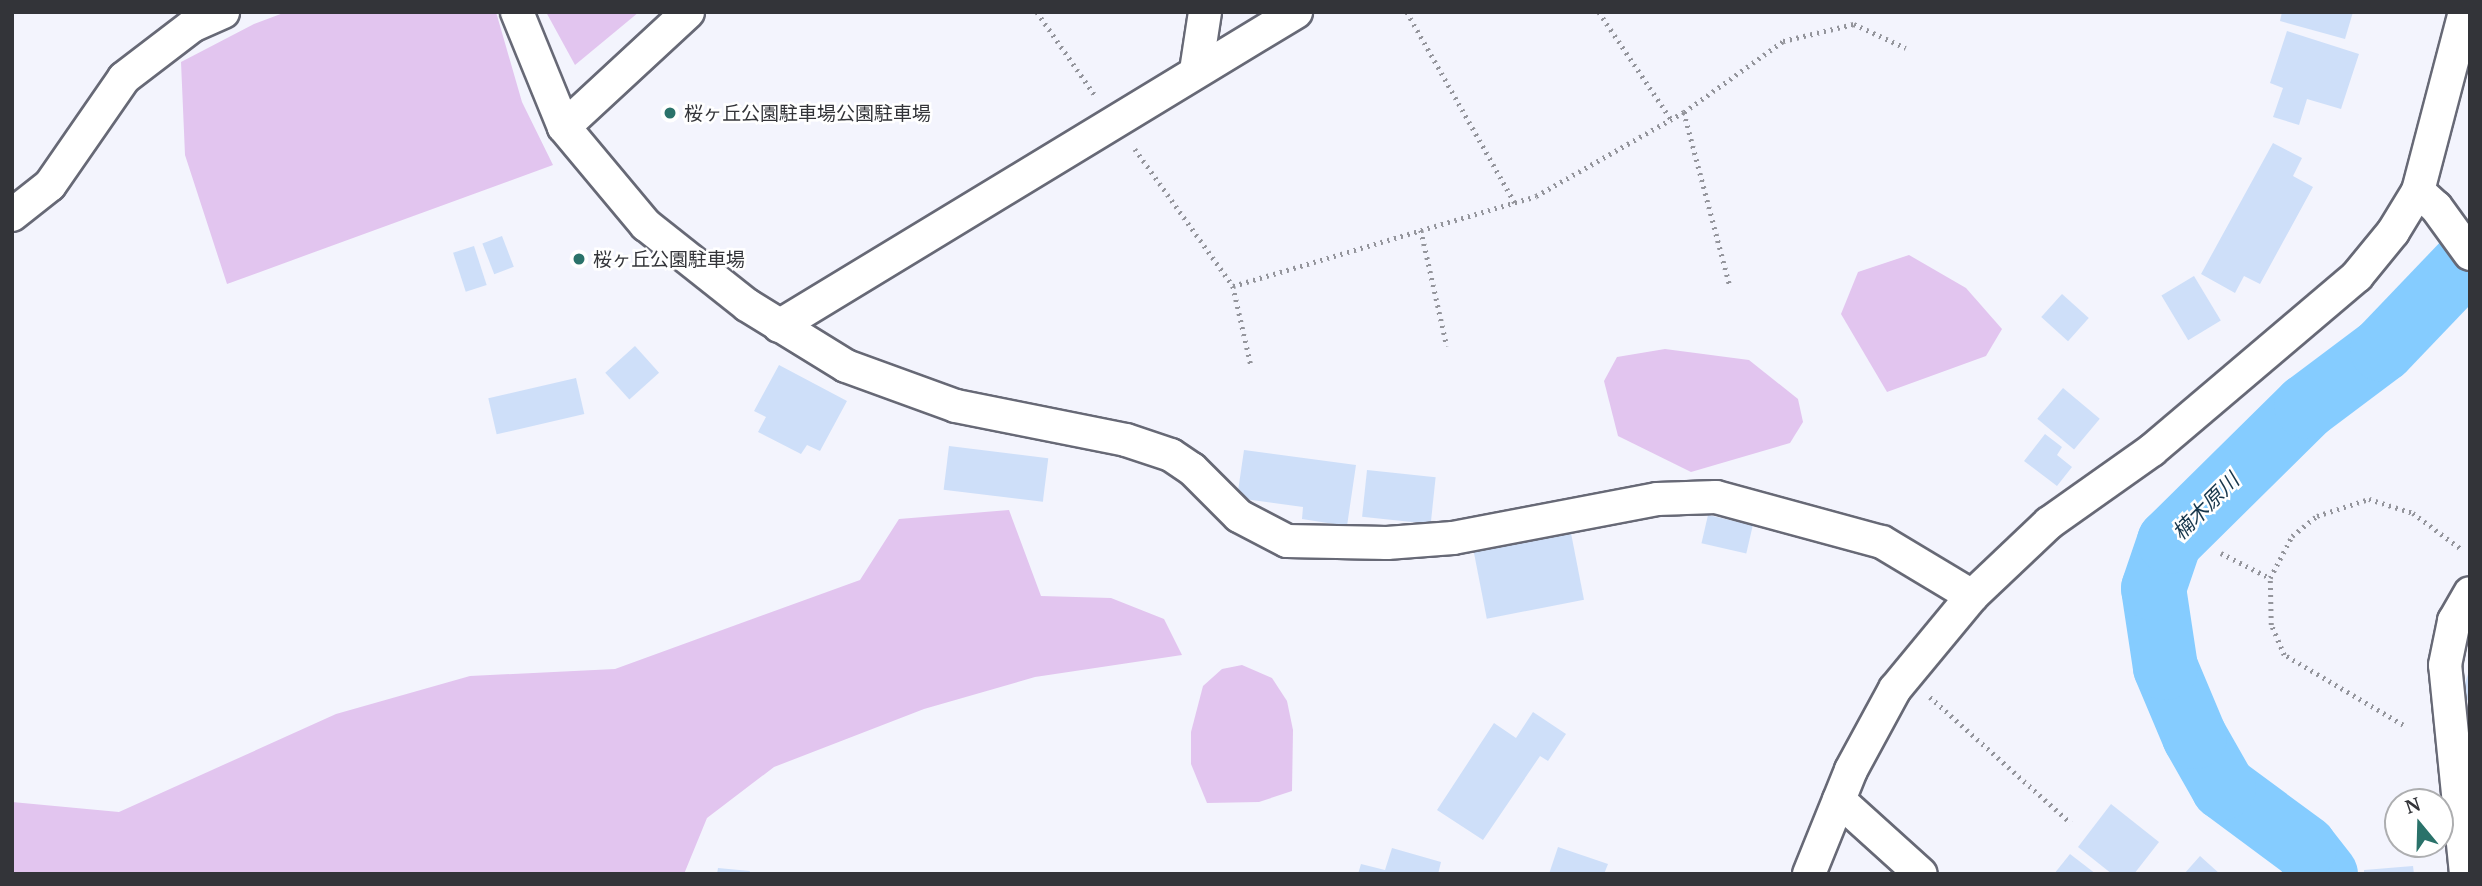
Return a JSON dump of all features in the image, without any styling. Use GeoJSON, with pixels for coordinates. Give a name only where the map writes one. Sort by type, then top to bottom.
{"type":"FeatureCollection","features":[{"type":"Feature","properties":{"kind":"street"},"geometry":{"type":"LineString","coordinates":[[12,215],[50,185],[124,78],[192,26],[223,12]]}},
{"type":"Feature","properties":{"kind":"street"},"geometry":{"type":"LineString","coordinates":[[517,12],[564,127],[646,225],[779,326],[846,366],[956,406],[1126,440],[1171,455],[1192,469],[1239,516],[1287,541],[1387,543],[1453,538],[1657,499],[1716,497],[1882,542],[1972,596]]}},
{"type":"Feature","properties":{"kind":"street"},"geometry":{"type":"LineString","coordinates":[[564,127],[688,12]]}},
{"type":"Feature","properties":{"kind":"street"},"geometry":{"type":"LineString","coordinates":[[1196,71],[1205,12]]}},
{"type":"Feature","properties":{"kind":"street"},"geometry":{"type":"LineString","coordinates":[[779,326],[1296,12]]}},
{"type":"Feature","properties":{"kind":"street"},"geometry":{"type":"LineString","coordinates":[[1809,874],[1839,800],[1895,689],[1972,596],[2049,523],[2152,450],[2357,276],[2427,199],[2465,12]]}},
{"type":"Feature","properties":{"kind":"street"},"geometry":{"type":"LineString","coordinates":[[2427,199],[2470,254]]}},
{"type":"Feature","properties":{"kind":"street"},"geometry":{"type":"LineString","coordinates":[[2466,874],[2445,665],[2459,653],[2454,621],[2470,593]]}},
{"type":"Feature","properties":{"kind":"street"},"geometry":{"type":"LineString","coordinates":[[1839,800],[1921,874]]}},
{"type":"Feature","properties":{"kind":"path"},"geometry":{"type":"LineString","coordinates":[[1037,12],[1104,107]]}},
{"type":"Feature","properties":{"kind":"path"},"geometry":{"type":"LineString","coordinates":[[1407,12],[1515,202]]}},
{"type":"Feature","properties":{"kind":"path"},"geometry":{"type":"LineString","coordinates":[[1600,12],[1671,119]]}},
{"type":"Feature","properties":{"kind":"path"},"geometry":{"type":"LineString","coordinates":[[1233,286],[1536,197],[1684,112],[1783,41],[1854,24],[1906,48]]}},
{"type":"Feature","properties":{"kind":"path"},"geometry":{"type":"LineString","coordinates":[[1684,112],[1730,286]]}},
{"type":"Feature","properties":{"kind":"path"},"geometry":{"type":"LineString","coordinates":[[1131,143],[1233,286],[1251,365]]}},
{"type":"Feature","properties":{"kind":"path"},"geometry":{"type":"LineString","coordinates":[[1421,230],[1447,346]]}},
{"type":"Feature","properties":{"kind":"path"},"geometry":{"type":"LineString","coordinates":[[2403,725],[2284,655],[2271,625],[2270,578],[2292,536],[2317,516],[2370,499],[2413,513],[2460,548]]}},
{"type":"Feature","properties":{"kind":"path"},"geometry":{"type":"LineString","coordinates":[[2221,553],[2270,578]]}},
{"type":"Feature","properties":{"kind":"path"},"geometry":{"type":"LineString","coordinates":[[1924,692],[2071,824]]}},
{"type":"Feature","properties":{"kind":"shaded area"},"geometry":{"type":"Polygon","coordinates":[[[286,12],[496,12],[522,102],[553,165],[227,284],[185,155],[181,62],[254,24],[286,12]]]}},
{"type":"Feature","properties":{"kind":"shaded area"},"geometry":{"type":"Polygon","coordinates":[[[546,12],[639,12],[575,65],[546,12]]]}},
{"type":"Feature","properties":{"kind":"shaded area"},"geometry":{"type":"Polygon","coordinates":[[[1909,255],[1966,288],[2002,329],[1986,356],[1887,392],[1841,314],[1858,272],[1909,255]]]}},
{"type":"Feature","properties":{"kind":"shaded area"},"geometry":{"type":"Polygon","coordinates":[[[1665,349],[1749,360],[1798,399],[1803,422],[1790,443],[1691,472],[1618,436],[1604,381],[1617,357],[1665,349]]]}},
{"type":"Feature","properties":{"kind":"shaded area"},"geometry":{"type":"Polygon","coordinates":[[[1009,510],[1041,596],[1111,598],[1164,619],[1182,655],[1035,677],[924,709],[774,767],[707,818],[684,874],[12,874],[12,802],[119,812],[336,714],[470,676],[615,669],[860,580],[899,519],[1009,510]]]}},
{"type":"Feature","properties":{"kind":"shaded area"},"geometry":{"type":"Polygon","coordinates":[[[1242,665],[1272,678],[1287,701],[1293,730],[1292,791],[1259,802],[1207,803],[1191,764],[1191,732],[1203,686],[1222,669],[1242,665]]]}},
{"type":"Feature","properties":{"kind":"building"},"geometry":{"type":"Polygon","coordinates":[[[2282,12],[2353,12],[2345,39],[2280,21],[2282,12]]]}},
{"type":"Feature","properties":{"kind":"building"},"geometry":{"type":"Polygon","coordinates":[[[2287,31],[2359,54],[2341,109],[2307,99],[2299,125],[2273,117],[2283,88],[2270,83],[2287,31]]]}},
{"type":"Feature","properties":{"kind":"building"},"geometry":{"type":"Polygon","coordinates":[[[2273,143],[2302,158],[2293,176],[2313,187],[2260,284],[2244,276],[2235,293],[2201,274],[2273,143]]]}},
{"type":"Feature","properties":{"kind":"building"},"geometry":{"type":"Polygon","coordinates":[[[502,236],[514,267],[494,274],[482,244],[502,236]]]}},
{"type":"Feature","properties":{"kind":"building"},"geometry":{"type":"Polygon","coordinates":[[[474,246],[487,285],[466,292],[453,253],[474,246]]]}},
{"type":"Feature","properties":{"kind":"building"},"geometry":{"type":"Polygon","coordinates":[[[2194,276],[2221,321],[2188,340],[2161,296],[2194,276]]]}},
{"type":"Feature","properties":{"kind":"building"},"geometry":{"type":"Polygon","coordinates":[[[2062,294],[2089,318],[2068,341],[2041,317],[2062,294]]]}},
{"type":"Feature","properties":{"kind":"building"},"geometry":{"type":"Polygon","coordinates":[[[635,346],[659,373],[629,400],[605,373],[635,346]]]}},
{"type":"Feature","properties":{"kind":"building"},"geometry":{"type":"Polygon","coordinates":[[[779,365],[847,401],[820,451],[807,445],[801,454],[758,432],[766,417],[754,411],[779,365]]]}},
{"type":"Feature","properties":{"kind":"building"},"geometry":{"type":"Polygon","coordinates":[[[576,378],[584,414],[497,434],[488,398],[576,378]]]}},
{"type":"Feature","properties":{"kind":"building"},"geometry":{"type":"Polygon","coordinates":[[[2063,388],[2100,419],[2074,449],[2037,419],[2063,388]]]}},
{"type":"Feature","properties":{"kind":"building"},"geometry":{"type":"Polygon","coordinates":[[[2045,434],[2062,447],[2057,455],[2072,467],[2057,486],[2024,461],[2045,434]]]}},
{"type":"Feature","properties":{"kind":"building"},"geometry":{"type":"Polygon","coordinates":[[[949,446],[1048,458],[1043,502],[944,490],[949,446]]]}},
{"type":"Feature","properties":{"kind":"building"},"geometry":{"type":"Polygon","coordinates":[[[1244,450],[1356,465],[1347,526],[1302,519],[1303,507],[1237,498],[1244,450]]]}},
{"type":"Feature","properties":{"kind":"building"},"geometry":{"type":"Polygon","coordinates":[[[1367,470],[1436,477],[1431,524],[1362,517],[1367,470]]]}},
{"type":"Feature","properties":{"kind":"building"},"geometry":{"type":"Polygon","coordinates":[[[1708,515],[1753,525],[1746,554],[1701,543],[1708,515]]]}},
{"type":"Feature","properties":{"kind":"building"},"geometry":{"type":"Polygon","coordinates":[[[1571,533],[1584,600],[1487,619],[1474,552],[1571,533]]]}},
{"type":"Feature","properties":{"kind":"building"},"geometry":{"type":"Polygon","coordinates":[[[2470,668],[2470,701],[2460,698],[2470,668]]]}},
{"type":"Feature","properties":{"kind":"building"},"geometry":{"type":"Polygon","coordinates":[[[1533,712],[1566,734],[1548,761],[1540,756],[1483,840],[1437,810],[1494,723],[1516,738],[1533,712]]]}},
{"type":"Feature","properties":{"kind":"building"},"geometry":{"type":"Polygon","coordinates":[[[2111,804],[2159,842],[2134,874],[2112,874],[2078,847],[2111,804]]]}},
{"type":"Feature","properties":{"kind":"building"},"geometry":{"type":"Polygon","coordinates":[[[1558,847],[1608,864],[1604,874],[1549,874],[1558,847]]]}},
{"type":"Feature","properties":{"kind":"building"},"geometry":{"type":"Polygon","coordinates":[[[1392,848],[1441,862],[1438,874],[1358,874],[1361,864],[1385,870],[1392,848]]]}},
{"type":"Feature","properties":{"kind":"building"},"geometry":{"type":"Polygon","coordinates":[[[2070,854],[2096,874],[2054,874],[2070,854]]]}},
{"type":"Feature","properties":{"kind":"building"},"geometry":{"type":"Polygon","coordinates":[[[2200,856],[2220,874],[2184,874],[2200,856]]]}},
{"type":"Feature","properties":{"kind":"building"},"geometry":{"type":"Polygon","coordinates":[[[2413,866],[2414,874],[2364,874],[2364,870],[2413,866]]]}},
{"type":"Feature","properties":{"kind":"building"},"geometry":{"type":"Polygon","coordinates":[[[718,868],[750,871],[749,874],[717,874],[718,868]]]}},
{"type":"Feature","properties":{"kind":"waterway","name":"楠木原川"},"geometry":{"type":"LineString","coordinates":[[2325,874],[2304,847],[2223,787],[2194,736],[2165,667],[2153,588],[2169,541],[2306,406],[2382,349],[2470,257]]}},
{"type":"Feature","properties":{"kind":"place","name":"桜ヶ丘公園駐車場公園駐車場"},"geometry":{"type":"Point","coordinates":[670,113]}},
{"type":"Feature","properties":{"kind":"place","name":"桜ヶ丘公園駐車場"},"geometry":{"type":"Point","coordinates":[579,259]}}]}
